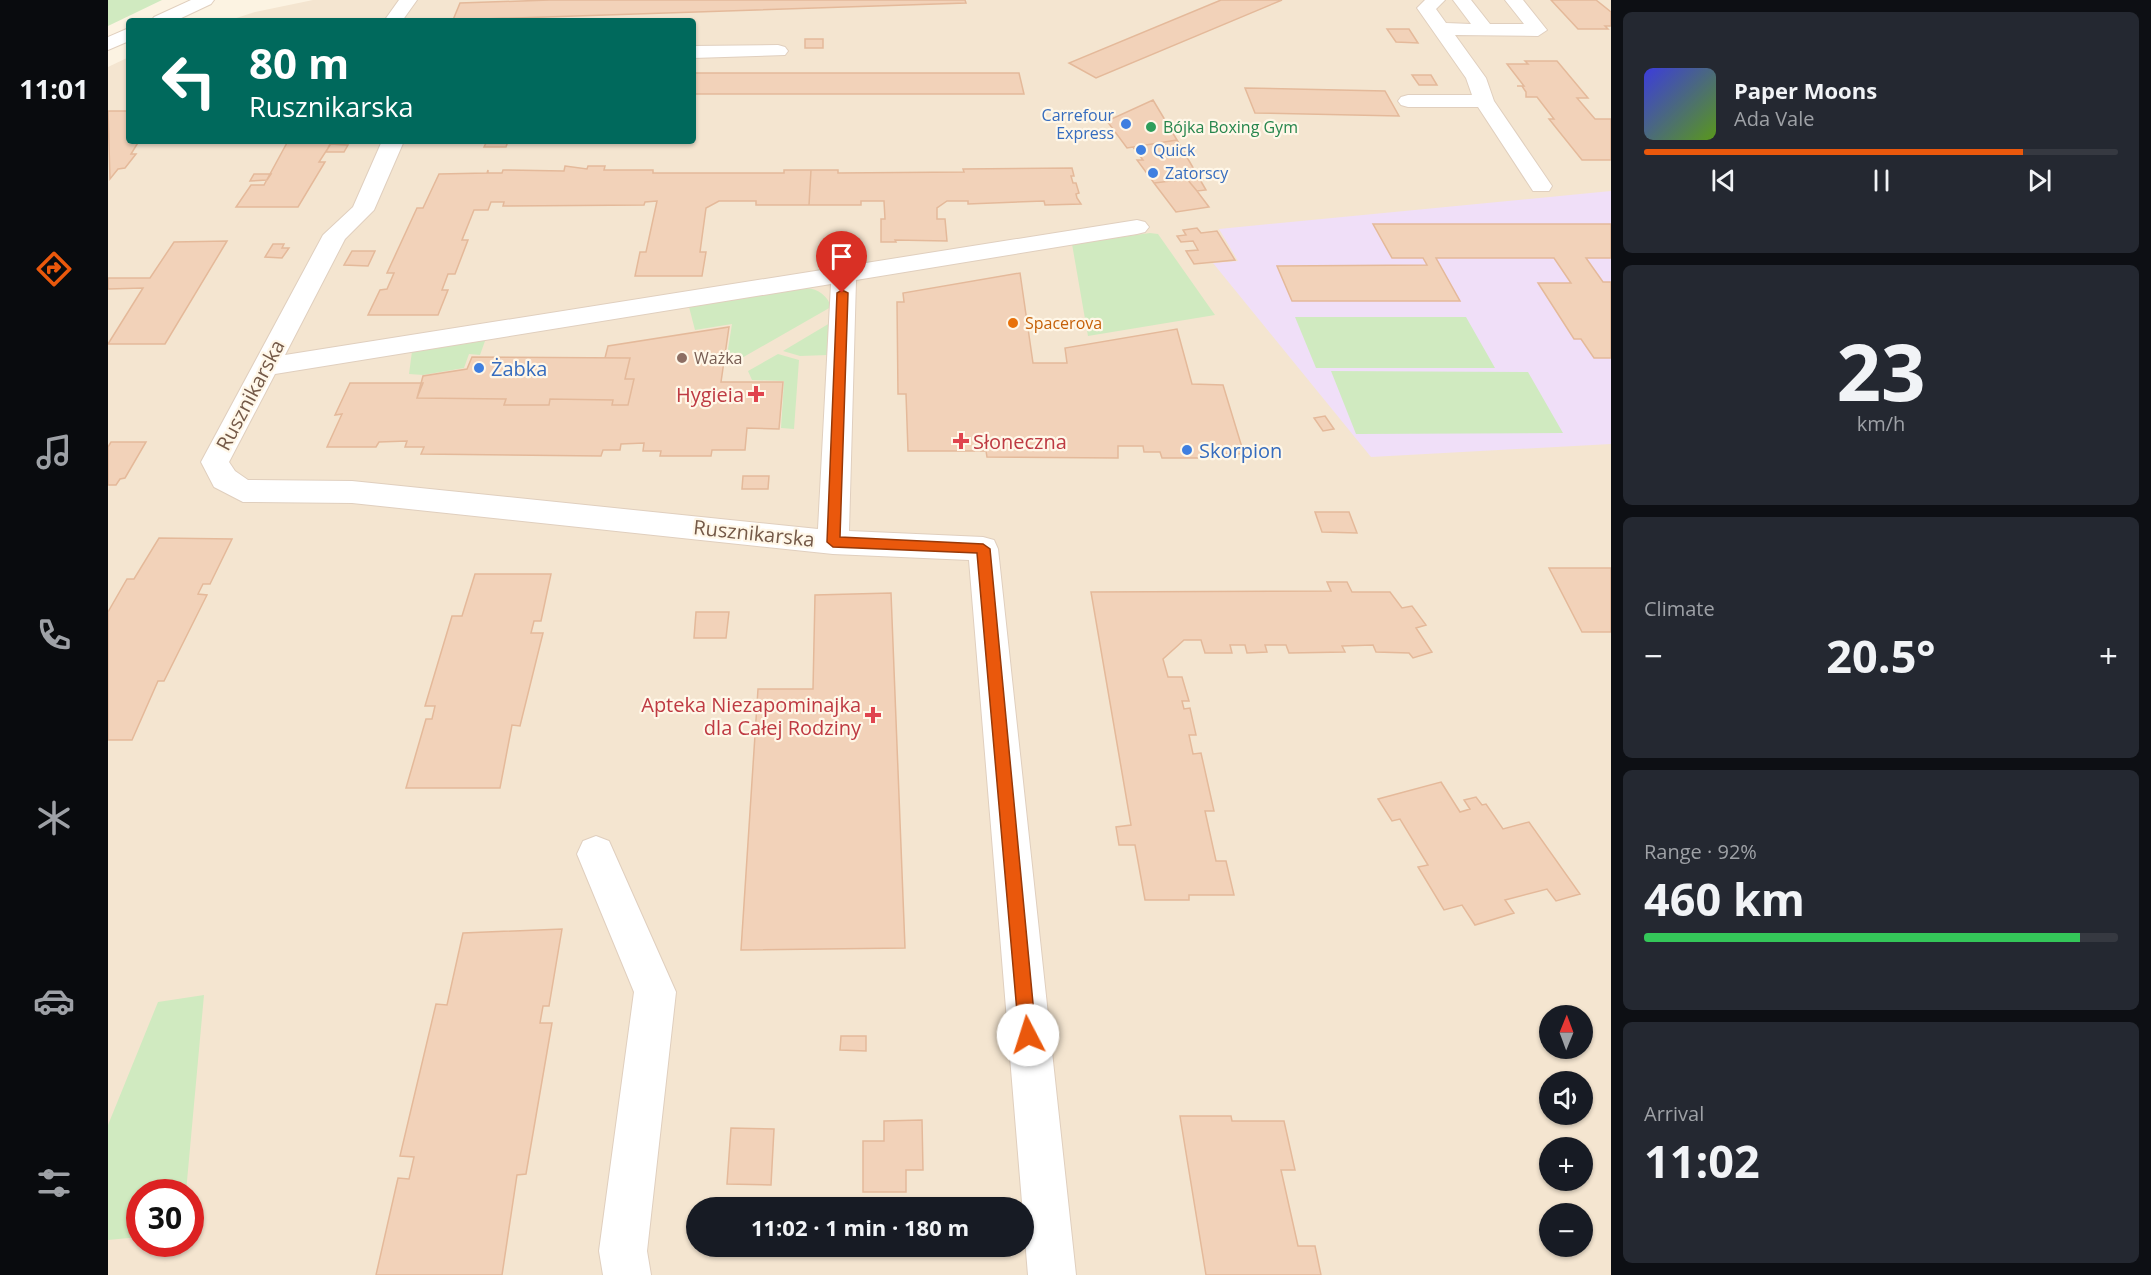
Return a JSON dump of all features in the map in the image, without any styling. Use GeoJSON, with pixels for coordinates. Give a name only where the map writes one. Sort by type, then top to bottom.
{"type":"FeatureCollection","features":[{"type":"Feature","properties":{"kind":"street"},"geometry":{"type":"LineString","coordinates":[[166,18],[205,0]]}},
{"type":"Feature","properties":{"kind":"street"},"geometry":{"type":"LineString","coordinates":[[395,18],[408,0]]}},
{"type":"Feature","properties":{"kind":"street"},"geometry":{"type":"LineString","coordinates":[[1436,0],[1426,8],[1476,78],[1484,102],[1541,186]]}},
{"type":"Feature","properties":{"kind":"street"},"geometry":{"type":"LineString","coordinates":[[1462,0],[1484,29]]}},
{"type":"Feature","properties":{"kind":"street"},"geometry":{"type":"LineString","coordinates":[[1442,29],[1538,30],[1514,0]]}},
{"type":"Feature","properties":{"kind":"street"},"geometry":{"type":"LineString","coordinates":[[108,44],[126,35]]}},
{"type":"Feature","properties":{"kind":"street"},"geometry":{"type":"LineString","coordinates":[[696,52],[778,51]]}},
{"type":"Feature","properties":{"kind":"street"},"geometry":{"type":"LineString","coordinates":[[1408,101],[1484,102]]}},
{"type":"Feature","properties":{"kind":"street","name":"Rusznikarska"},"geometry":{"type":"LineString","coordinates":[[392,144],[363,210],[335,235],[215,462],[224,479],[243,491],[352,492],[833,542],[983,549],[1052,1275]]}},
{"type":"Feature","properties":{"kind":"street"},"geometry":{"type":"LineString","coordinates":[[266,366],[328,358],[1137,227]]}},
{"type":"Feature","properties":{"kind":"street"},"geometry":{"type":"LineString","coordinates":[[833,542],[844,275]]}},
{"type":"Feature","properties":{"kind":"street"},"geometry":{"type":"LineString","coordinates":[[596,854],[655,992],[623,1251],[627,1275]]}},
{"type":"Feature","properties":{"kind":"shaded area"},"geometry":{"type":"Polygon","coordinates":[[[313,0],[1611,0],[1611,1275],[108,1275],[108,67],[126,58],[126,144],[696,144],[696,18],[236,18],[313,0]]]}},
{"type":"Feature","properties":{"kind":"shaded area"},"geometry":{"type":"Polygon","coordinates":[[[1611,191],[1611,444],[1371,457],[1213,263],[1238,261],[1219,229],[1611,191]]]}},
{"type":"Feature","properties":{"kind":"green space"},"geometry":{"type":"Polygon","coordinates":[[[108,0],[162,0],[108,26],[108,0]]]}},
{"type":"Feature","properties":{"kind":"green space"},"geometry":{"type":"Polygon","coordinates":[[[1150,233],[1158,234],[1215,315],[1088,336],[1072,244],[1150,233]]]}},
{"type":"Feature","properties":{"kind":"green space"},"geometry":{"type":"Polygon","coordinates":[[[807,288],[822,294],[831,307],[733,363],[726,362],[732,324],[695,330],[689,307],[807,288]]]}},
{"type":"Feature","properties":{"kind":"green space"},"geometry":{"type":"Polygon","coordinates":[[[1295,317],[1466,317],[1495,368],[1316,368],[1295,317]]]}},
{"type":"Feature","properties":{"kind":"green space"},"geometry":{"type":"Polygon","coordinates":[[[830,323],[828,355],[800,356],[783,351],[830,323]]]}},
{"type":"Feature","properties":{"kind":"green space"},"geometry":{"type":"Polygon","coordinates":[[[485,341],[480,355],[469,354],[464,368],[423,375],[409,374],[412,351],[485,341]]]}},
{"type":"Feature","properties":{"kind":"green space"},"geometry":{"type":"Polygon","coordinates":[[[778,354],[799,360],[794,429],[781,428],[784,381],[752,380],[748,371],[778,354]]]}},
{"type":"Feature","properties":{"kind":"green space"},"geometry":{"type":"Polygon","coordinates":[[[1331,371],[1528,372],[1563,433],[1356,434],[1331,371]]]}},
{"type":"Feature","properties":{"kind":"green space"},"geometry":{"type":"Polygon","coordinates":[[[204,995],[187,1179],[126,1179],[126,1238],[108,1240],[108,1125],[158,1002],[204,995]]]}},
{"type":"Feature","properties":{"kind":"building"},"geometry":{"type":"Polygon","coordinates":[[[550,0],[965,0],[966,3],[454,18],[460,3],[550,0]]]}},
{"type":"Feature","properties":{"kind":"building"},"geometry":{"type":"Polygon","coordinates":[[[1221,0],[1282,0],[1096,78],[1069,63],[1221,0]]]}},
{"type":"Feature","properties":{"kind":"building"},"geometry":{"type":"Polygon","coordinates":[[[1551,0],[1596,0],[1611,12],[1611,26],[1605,26],[1608,29],[1578,29],[1551,0]]]}},
{"type":"Feature","properties":{"kind":"building"},"geometry":{"type":"Polygon","coordinates":[[[1387,29],[1409,29],[1418,43],[1396,42],[1387,29]]]}},
{"type":"Feature","properties":{"kind":"building"},"geometry":{"type":"Polygon","coordinates":[[[805,39],[823,39],[823,48],[805,48],[805,39]]]}},
{"type":"Feature","properties":{"kind":"building"},"geometry":{"type":"Polygon","coordinates":[[[1525,61],[1557,61],[1588,98],[1577,98],[1595,119],[1611,119],[1611,160],[1582,160],[1549,119],[1554,119],[1537,97],[1526,97],[1522,86],[1524,86],[1507,64],[1528,64],[1525,61]]]}},
{"type":"Feature","properties":{"kind":"building"},"geometry":{"type":"Polygon","coordinates":[[[696,73],[1019,73],[1024,94],[696,94],[696,73]]]}},
{"type":"Feature","properties":{"kind":"building"},"geometry":{"type":"Polygon","coordinates":[[[1412,75],[1431,75],[1437,85],[1419,85],[1412,75]]]}},
{"type":"Feature","properties":{"kind":"building"},"geometry":{"type":"Polygon","coordinates":[[[1245,88],[1385,91],[1399,116],[1255,113],[1245,88]]]}},
{"type":"Feature","properties":{"kind":"building"},"geometry":{"type":"Polygon","coordinates":[[[1153,100],[1177,140],[1127,148],[1107,121],[1153,100]]]}},
{"type":"Feature","properties":{"kind":"building"},"geometry":{"type":"Polygon","coordinates":[[[108,111],[126,111],[126,144],[137,144],[131,154],[136,154],[125,168],[118,169],[110,179],[108,111]]]}},
{"type":"Feature","properties":{"kind":"building"},"geometry":{"type":"Polygon","coordinates":[[[1177,140],[1206,190],[1197,191],[1187,179],[1154,183],[1137,160],[1143,160],[1133,147],[1177,140]]]}},
{"type":"Feature","properties":{"kind":"building"},"geometry":{"type":"Polygon","coordinates":[[[286,144],[331,144],[319,162],[325,162],[298,207],[236,207],[251,185],[264,185],[286,144]]]}},
{"type":"Feature","properties":{"kind":"building"},"geometry":{"type":"Polygon","coordinates":[[[330,144],[348,145],[344,152],[326,152],[330,144]]]}},
{"type":"Feature","properties":{"kind":"building"},"geometry":{"type":"Polygon","coordinates":[[[486,144],[507,144],[506,147],[484,147],[486,144]]]}},
{"type":"Feature","properties":{"kind":"building"},"geometry":{"type":"Polygon","coordinates":[[[565,166],[587,169],[588,166],[605,166],[604,170],[653,170],[653,173],[784,173],[784,170],[811,170],[809,205],[756,205],[756,201],[719,201],[706,208],[700,252],[706,252],[702,276],[635,276],[640,252],[646,252],[657,201],[645,202],[644,205],[503,206],[504,202],[491,202],[488,210],[474,210],[462,240],[468,240],[455,274],[448,274],[442,290],[448,290],[438,315],[368,315],[380,290],[387,289],[394,273],[387,273],[417,208],[423,208],[439,174],[487,173],[488,170],[488,173],[502,173],[503,170],[564,171],[565,166]]]}},
{"type":"Feature","properties":{"kind":"building"},"geometry":{"type":"Polygon","coordinates":[[[1072,168],[1074,176],[1071,176],[1073,183],[1076,183],[1079,193],[1076,194],[1081,204],[1045,205],[1044,201],[968,204],[968,201],[947,201],[937,208],[937,219],[945,219],[947,241],[881,242],[881,219],[885,219],[884,201],[861,201],[861,205],[809,205],[811,170],[838,170],[838,173],[1072,168]]]}},
{"type":"Feature","properties":{"kind":"building"},"geometry":{"type":"Polygon","coordinates":[[[254,174],[271,174],[267,180],[250,181],[254,174]]]}},
{"type":"Feature","properties":{"kind":"building"},"geometry":{"type":"Polygon","coordinates":[[[1187,179],[1209,207],[1176,212],[1154,183],[1187,179]]]}},
{"type":"Feature","properties":{"kind":"building"},"geometry":{"type":"Polygon","coordinates":[[[1373,224],[1611,224],[1611,258],[1586,258],[1603,282],[1611,282],[1611,358],[1594,358],[1581,339],[1574,339],[1538,283],[1571,283],[1554,258],[1436,258],[1460,301],[1292,301],[1277,266],[1427,265],[1423,258],[1392,258],[1373,224]]]}},
{"type":"Feature","properties":{"kind":"building"},"geometry":{"type":"Polygon","coordinates":[[[1197,228],[1201,233],[1217,231],[1235,260],[1194,264],[1186,251],[1198,250],[1193,241],[1181,242],[1177,236],[1186,235],[1183,230],[1197,228]]]}},
{"type":"Feature","properties":{"kind":"building"},"geometry":{"type":"Polygon","coordinates":[[[227,241],[165,344],[108,344],[143,288],[108,289],[108,278],[150,278],[174,242],[227,241]]]}},
{"type":"Feature","properties":{"kind":"building"},"geometry":{"type":"Polygon","coordinates":[[[273,244],[284,244],[282,248],[289,248],[282,258],[265,257],[273,244]]]}},
{"type":"Feature","properties":{"kind":"building"},"geometry":{"type":"Polygon","coordinates":[[[352,251],[375,251],[368,266],[344,265],[352,251]]]}},
{"type":"Feature","properties":{"kind":"building"},"geometry":{"type":"Polygon","coordinates":[[[1020,273],[1033,363],[1067,363],[1065,348],[1177,329],[1192,384],[1223,385],[1244,454],[1210,453],[1212,458],[1162,458],[1160,452],[1144,452],[1143,446],[1118,446],[1118,458],[987,457],[986,451],[908,451],[906,394],[898,394],[897,302],[904,302],[903,293],[1020,273]]]}},
{"type":"Feature","properties":{"kind":"building"},"geometry":{"type":"Polygon","coordinates":[[[729,327],[721,382],[783,382],[779,429],[747,428],[745,450],[712,450],[711,456],[660,456],[661,451],[643,451],[644,443],[621,444],[620,450],[603,450],[601,456],[421,454],[424,447],[405,447],[407,441],[379,442],[376,447],[327,447],[342,414],[335,415],[350,383],[423,383],[417,398],[506,399],[504,405],[549,405],[550,399],[613,400],[612,405],[628,405],[634,379],[625,379],[630,358],[605,358],[608,346],[729,327]]]}},
{"type":"Feature","properties":{"kind":"building"},"geometry":{"type":"Polygon","coordinates":[[[472,357],[630,358],[625,379],[634,379],[628,405],[612,405],[613,400],[550,399],[549,405],[504,405],[506,399],[417,398],[423,376],[467,369],[472,357]]]}},
{"type":"Feature","properties":{"kind":"building"},"geometry":{"type":"Polygon","coordinates":[[[1325,416],[1334,429],[1323,431],[1314,418],[1325,416]]]}},
{"type":"Feature","properties":{"kind":"building"},"geometry":{"type":"Polygon","coordinates":[[[111,442],[146,442],[125,478],[120,479],[116,485],[108,485],[108,447],[111,442]]]}},
{"type":"Feature","properties":{"kind":"building"},"geometry":{"type":"Polygon","coordinates":[[[743,476],[769,476],[768,489],[742,489],[743,476]]]}},
{"type":"Feature","properties":{"kind":"building"},"geometry":{"type":"Polygon","coordinates":[[[1315,512],[1349,512],[1357,533],[1322,532],[1315,512]]]}},
{"type":"Feature","properties":{"kind":"building"},"geometry":{"type":"Polygon","coordinates":[[[159,538],[232,539],[210,584],[203,584],[198,594],[207,595],[164,681],[158,681],[132,740],[108,740],[108,612],[127,579],[134,579],[159,538]]]}},
{"type":"Feature","properties":{"kind":"building"},"geometry":{"type":"Polygon","coordinates":[[[1549,568],[1611,568],[1611,632],[1582,632],[1549,568]]]}},
{"type":"Feature","properties":{"kind":"building"},"geometry":{"type":"Polygon","coordinates":[[[475,574],[551,574],[541,621],[534,621],[531,633],[543,633],[520,726],[512,725],[500,788],[406,788],[426,719],[432,719],[435,706],[425,706],[452,616],[462,616],[475,574]]]}},
{"type":"Feature","properties":{"kind":"building"},"geometry":{"type":"Polygon","coordinates":[[[1327,582],[1347,582],[1352,592],[1390,592],[1402,608],[1412,606],[1426,625],[1416,628],[1432,652],[1413,658],[1409,653],[1376,652],[1373,645],[1342,646],[1345,652],[1289,653],[1286,645],[1265,645],[1267,652],[1247,653],[1245,645],[1230,645],[1232,653],[1205,653],[1201,640],[1184,640],[1163,659],[1168,677],[1182,677],[1189,701],[1182,701],[1184,709],[1190,708],[1196,735],[1189,735],[1193,754],[1201,753],[1214,811],[1205,811],[1216,861],[1226,861],[1234,895],[1189,895],[1189,900],[1145,900],[1135,845],[1119,845],[1116,827],[1131,825],[1091,592],[1331,591],[1327,582]]]}},
{"type":"Feature","properties":{"kind":"building"},"geometry":{"type":"Polygon","coordinates":[[[891,593],[905,948],[741,950],[758,689],[813,689],[815,595],[891,593]]]}},
{"type":"Feature","properties":{"kind":"building"},"geometry":{"type":"Polygon","coordinates":[[[696,612],[729,612],[726,638],[694,638],[696,612]]]}},
{"type":"Feature","properties":{"kind":"building"},"geometry":{"type":"Polygon","coordinates":[[[1441,782],[1460,812],[1470,809],[1464,800],[1476,797],[1482,805],[1486,804],[1503,829],[1529,822],[1580,894],[1556,901],[1547,889],[1505,900],[1514,913],[1475,925],[1462,905],[1444,910],[1418,867],[1428,865],[1400,819],[1392,821],[1378,799],[1441,782]]]}},
{"type":"Feature","properties":{"kind":"building"},"geometry":{"type":"Polygon","coordinates":[[[562,929],[549,1006],[543,1006],[540,1023],[552,1023],[526,1174],[517,1175],[502,1275],[376,1275],[398,1178],[409,1179],[414,1157],[400,1156],[436,1004],[447,1005],[463,933],[562,929]]]}},
{"type":"Feature","properties":{"kind":"building"},"geometry":{"type":"Polygon","coordinates":[[[841,1036],[866,1036],[866,1051],[840,1050],[841,1036]]]}},
{"type":"Feature","properties":{"kind":"building"},"geometry":{"type":"Polygon","coordinates":[[[1180,1116],[1231,1116],[1232,1121],[1284,1121],[1295,1170],[1281,1170],[1298,1246],[1315,1246],[1321,1275],[1206,1275],[1180,1116]]]}},
{"type":"Feature","properties":{"kind":"building"},"geometry":{"type":"Polygon","coordinates":[[[922,1120],[923,1170],[906,1170],[906,1192],[863,1192],[863,1141],[884,1141],[884,1121],[922,1120]]]}},
{"type":"Feature","properties":{"kind":"building"},"geometry":{"type":"Polygon","coordinates":[[[731,1128],[774,1129],[771,1185],[727,1184],[731,1128]]]}},
{"type":"Feature","properties":{"kind":"place","name":"Carrefour Express"},"geometry":{"type":"Point","coordinates":[1126,124]}},
{"type":"Feature","properties":{"kind":"place","name":"Bójka Boxing Gym"},"geometry":{"type":"Point","coordinates":[1151,127]}},
{"type":"Feature","properties":{"kind":"place","name":"Quick"},"geometry":{"type":"Point","coordinates":[1141,150]}},
{"type":"Feature","properties":{"kind":"place","name":"Zatorscy"},"geometry":{"type":"Point","coordinates":[1153,173]}},
{"type":"Feature","properties":{"kind":"place","name":"Spacerova"},"geometry":{"type":"Point","coordinates":[1013,323]}},
{"type":"Feature","properties":{"kind":"place","name":"Ważka"},"geometry":{"type":"Point","coordinates":[682,358]}},
{"type":"Feature","properties":{"kind":"place","name":"Żabka"},"geometry":{"type":"Point","coordinates":[479,368]}},
{"type":"Feature","properties":{"kind":"place","name":"Hygieia"},"geometry":{"type":"Point","coordinates":[756,394]}},
{"type":"Feature","properties":{"kind":"place","name":"Słoneczna"},"geometry":{"type":"Point","coordinates":[961,441]}},
{"type":"Feature","properties":{"kind":"place","name":"Skorpion"},"geometry":{"type":"Point","coordinates":[1187,450]}},
{"type":"Feature","properties":{"kind":"place","name":"Apteka Niezapominajka dla Całej Rodziny"},"geometry":{"type":"Point","coordinates":[873,715]}},
{"type":"Feature","properties":{"kind":"route"},"geometry":{"type":"LineString","coordinates":[[842,293],[833,542],[983,549],[1028,1035]]}}]}
